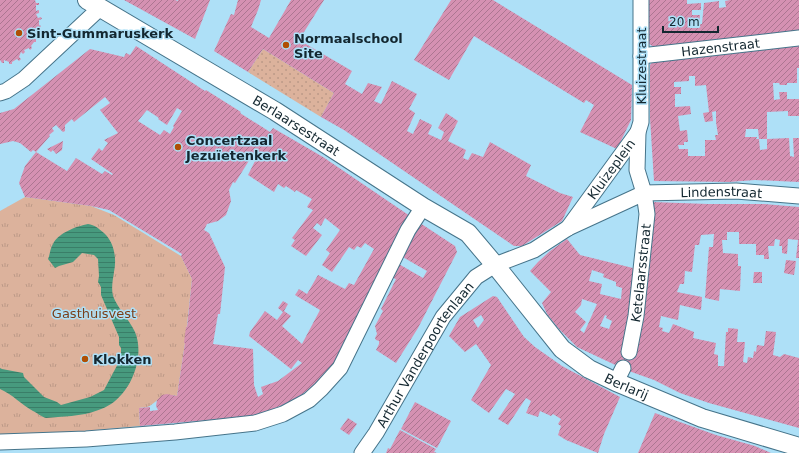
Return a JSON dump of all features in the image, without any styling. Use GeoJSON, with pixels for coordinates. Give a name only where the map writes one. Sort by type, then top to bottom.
{"type":"FeatureCollection","features":[{"type":"Feature","properties":{"kind":"street","name":"Kluizestraat"},"geometry":{"type":"LineString","coordinates":[[638,132],[641,122],[641,0]]}},
{"type":"Feature","properties":{"kind":"street"},"geometry":{"type":"LineString","coordinates":[[0,93],[6,91],[24,79],[94,4]]}},
{"type":"Feature","properties":{"kind":"street","name":"Berlaarsestraat"},"geometry":{"type":"LineString","coordinates":[[94,4],[285,117],[423,207],[468,233],[495,265]]}},
{"type":"Feature","properties":{"kind":"street","name":"Hazenstraat"},"geometry":{"type":"LineString","coordinates":[[641,56],[799,38]]}},
{"type":"Feature","properties":{"kind":"street","name":"Kluizeplein"},"geometry":{"type":"LineString","coordinates":[[495,265],[534,250],[568,228],[644,193],[638,170],[638,132]]}},
{"type":"Feature","properties":{"kind":"street","name":"Kluizeplein"},"geometry":{"type":"LineString","coordinates":[[568,228],[638,132]]}},
{"type":"Feature","properties":{"kind":"street","name":"Lindenstraat"},"geometry":{"type":"LineString","coordinates":[[644,193],[736,191],[799,196]]}},
{"type":"Feature","properties":{"kind":"street","name":"Ketelaarsstraat"},"geometry":{"type":"LineString","coordinates":[[629,352],[636,316],[647,214],[644,193]]}},
{"type":"Feature","properties":{"kind":"street"},"geometry":{"type":"LineString","coordinates":[[0,442],[86,439],[182,431],[255,423],[283,414],[308,400],[321,389],[340,368],[408,230],[423,207]]}},
{"type":"Feature","properties":{"kind":"street","name":"Berlarij"},"geometry":{"type":"LineString","coordinates":[[495,265],[562,349],[589,369],[619,375],[702,418],[799,447]]}},
{"type":"Feature","properties":{"kind":"street","name":"Arthur Vanderpoortenlaan"},"geometry":{"type":"LineString","coordinates":[[362,453],[376,433],[443,317],[476,277],[495,265]]}},
{"type":"Feature","properties":{"kind":"green space"},"geometry":{"type":"Polygon","coordinates":[[[263,49],[334,93],[321,117],[248,72],[263,49]]]}},
{"type":"Feature","properties":{"kind":"green space","name":"Gasthuisvest"},"geometry":{"type":"Polygon","coordinates":[[[25,197],[91,206],[114,215],[181,256],[192,279],[177,396],[164,395],[150,406],[139,408],[140,426],[39,435],[0,434],[0,211],[25,197]]]}},
{"type":"Feature","properties":{"kind":"shaded area"},"geometry":{"type":"Polygon","coordinates":[[[88,224],[95,226],[104,233],[110,241],[114,251],[115,267],[112,287],[113,296],[135,332],[138,341],[135,372],[125,390],[111,404],[85,414],[46,418],[29,409],[0,389],[0,368],[23,373],[24,377],[44,397],[61,405],[90,397],[104,390],[121,358],[119,337],[101,295],[101,287],[98,282],[98,259],[94,255],[82,253],[73,262],[55,268],[48,259],[55,240],[63,233],[73,228],[88,224]]]}},
{"type":"Feature","properties":{"kind":"building","name":"Sint-Gummaruskerk"},"geometry":{"type":"Polygon","coordinates":[[[0,0],[35,0],[36,3],[39,3],[39,5],[36,5],[36,11],[39,10],[39,13],[36,14],[38,18],[41,17],[42,19],[39,20],[39,25],[41,26],[40,28],[38,27],[35,32],[37,32],[36,35],[34,34],[34,39],[36,39],[36,42],[34,42],[31,46],[32,48],[30,50],[29,48],[24,50],[25,52],[23,54],[21,52],[19,57],[21,59],[19,61],[17,59],[12,62],[12,64],[9,64],[9,62],[4,60],[4,63],[2,63],[0,60],[0,0]]]}},
{"type":"Feature","properties":{"kind":"building"},"geometry":{"type":"Polygon","coordinates":[[[124,0],[178,1],[210,0],[195,39],[124,0]]]}},
{"type":"Feature","properties":{"kind":"building"},"geometry":{"type":"Polygon","coordinates":[[[238,0],[261,0],[251,27],[269,38],[291,0],[324,0],[299,40],[352,71],[345,84],[362,94],[368,83],[382,87],[374,101],[381,104],[392,81],[417,94],[409,109],[415,113],[407,131],[413,134],[420,119],[432,125],[428,134],[441,140],[444,132],[438,128],[446,113],[458,121],[448,141],[466,150],[463,158],[468,160],[472,153],[483,157],[490,142],[531,165],[526,176],[560,193],[573,197],[562,221],[522,246],[514,246],[344,130],[321,117],[334,93],[263,49],[248,72],[214,51],[231,14],[234,15],[238,0]]]}},
{"type":"Feature","properties":{"kind":"building"},"geometry":{"type":"Polygon","coordinates":[[[451,0],[493,0],[632,85],[631,120],[617,149],[580,132],[594,105],[586,100],[584,103],[474,36],[449,80],[414,60],[451,0]]]}},
{"type":"Feature","properties":{"kind":"building"},"geometry":{"type":"Polygon","coordinates":[[[648,0],[687,0],[687,4],[701,3],[701,10],[692,10],[692,15],[700,15],[699,24],[702,24],[704,3],[719,1],[719,8],[726,7],[725,1],[730,0],[799,0],[799,31],[654,47],[649,44],[648,0]],[[699,24],[690,25],[690,28],[699,28],[699,24]]]}},
{"type":"Feature","properties":{"kind":"building"},"geometry":{"type":"Polygon","coordinates":[[[136,46],[270,132],[273,128],[323,157],[410,216],[336,363],[320,381],[293,401],[255,416],[140,426],[139,408],[150,407],[150,411],[158,410],[156,406],[157,400],[162,395],[167,394],[177,396],[192,279],[181,256],[182,254],[109,210],[25,197],[19,183],[25,166],[36,152],[33,150],[31,152],[20,143],[13,141],[0,144],[0,113],[14,109],[90,49],[124,57],[126,53],[130,55],[136,46]],[[105,97],[74,122],[72,119],[65,125],[65,131],[63,132],[56,125],[52,128],[54,131],[49,135],[50,136],[36,152],[67,171],[76,158],[102,174],[105,171],[112,175],[113,174],[91,159],[99,148],[102,151],[108,143],[104,140],[118,133],[100,110],[110,103],[105,97]],[[177,108],[167,125],[147,110],[138,121],[160,135],[164,130],[170,134],[182,111],[177,108]],[[255,151],[229,190],[231,201],[226,215],[218,221],[207,224],[204,230],[209,233],[225,267],[220,314],[218,314],[213,344],[253,349],[254,385],[258,397],[263,394],[261,387],[278,381],[302,363],[298,360],[291,369],[249,336],[250,332],[265,311],[277,320],[283,312],[278,308],[283,301],[288,304],[284,311],[291,316],[282,326],[302,344],[320,310],[295,295],[299,289],[307,294],[318,275],[345,289],[349,283],[354,285],[374,249],[365,243],[361,248],[357,246],[354,250],[349,247],[332,272],[322,265],[330,253],[326,250],[340,230],[325,218],[321,226],[317,223],[313,228],[322,235],[306,256],[291,246],[295,240],[292,238],[313,210],[307,207],[312,199],[296,190],[295,192],[286,186],[284,188],[278,184],[274,192],[248,175],[259,153],[255,151]]]}},
{"type":"Feature","properties":{"kind":"building"},"geometry":{"type":"Polygon","coordinates":[[[799,46],[797,83],[780,85],[779,83],[773,83],[774,100],[780,99],[779,92],[787,92],[787,99],[799,99],[799,116],[788,116],[788,111],[767,112],[767,139],[789,138],[790,156],[794,157],[793,138],[799,138],[799,182],[755,180],[729,182],[654,181],[650,118],[650,65],[653,61],[799,46]],[[689,76],[689,81],[674,82],[674,87],[681,87],[681,94],[675,94],[675,107],[690,106],[691,114],[678,116],[680,131],[687,130],[688,142],[684,142],[684,145],[678,145],[679,149],[688,149],[688,156],[705,156],[705,140],[716,140],[715,135],[718,135],[716,111],[712,112],[713,121],[705,122],[703,113],[709,112],[706,85],[695,86],[695,76],[689,76]],[[746,129],[745,137],[757,137],[756,139],[759,139],[758,129],[746,129]],[[759,139],[760,150],[767,149],[767,139],[759,139]]]}},
{"type":"Feature","properties":{"kind":"building"},"geometry":{"type":"Polygon","coordinates":[[[63,141],[62,150],[56,154],[53,150],[51,152],[47,149],[63,141]]]}},
{"type":"Feature","properties":{"kind":"building"},"geometry":{"type":"Polygon","coordinates":[[[652,202],[764,204],[799,207],[799,258],[796,258],[798,240],[788,239],[787,254],[782,253],[782,246],[779,246],[780,240],[775,239],[774,246],[768,246],[769,259],[764,259],[764,255],[756,255],[756,244],[739,244],[739,232],[727,232],[727,240],[722,240],[723,253],[738,254],[738,266],[741,266],[740,291],[720,289],[719,301],[705,298],[709,247],[713,247],[714,234],[701,235],[699,245],[695,245],[692,272],[685,271],[684,284],[680,284],[677,292],[702,297],[701,310],[680,305],[678,320],[661,316],[659,327],[663,328],[662,331],[669,333],[673,324],[694,332],[693,338],[716,343],[714,354],[718,355],[718,366],[724,366],[726,332],[728,332],[728,328],[738,329],[737,342],[745,342],[743,362],[747,363],[748,357],[753,358],[757,345],[764,346],[766,331],[776,332],[773,355],[780,357],[784,354],[799,358],[799,428],[709,403],[680,393],[654,380],[626,370],[577,347],[559,329],[547,314],[542,303],[551,292],[530,271],[550,251],[567,239],[580,255],[637,269],[652,202]],[[592,270],[589,281],[602,284],[600,294],[621,299],[622,288],[616,286],[616,282],[603,277],[604,274],[592,270]],[[582,299],[581,305],[575,312],[586,322],[580,330],[584,333],[597,304],[582,299]],[[605,315],[600,326],[609,329],[612,321],[606,318],[607,316],[605,315]]]}},
{"type":"Feature","properties":{"kind":"building"},"geometry":{"type":"Polygon","coordinates":[[[420,223],[455,246],[457,252],[418,328],[396,363],[376,350],[379,341],[375,338],[377,334],[375,326],[383,311],[381,309],[396,279],[391,275],[397,263],[423,278],[427,271],[401,256],[420,223]]]}},
{"type":"Feature","properties":{"kind":"building"},"geometry":{"type":"Polygon","coordinates":[[[786,260],[796,261],[794,275],[784,273],[786,260]]]}},
{"type":"Feature","properties":{"kind":"building"},"geometry":{"type":"Polygon","coordinates":[[[754,272],[762,272],[762,283],[753,283],[754,272]]]}},
{"type":"Feature","properties":{"kind":"building"},"geometry":{"type":"Polygon","coordinates":[[[493,296],[497,297],[524,337],[535,347],[562,366],[620,397],[604,434],[598,453],[566,440],[558,435],[561,426],[558,424],[561,419],[553,414],[551,416],[540,411],[538,417],[526,413],[531,401],[526,398],[508,425],[498,419],[515,394],[506,389],[489,413],[471,400],[491,365],[476,344],[465,352],[449,336],[460,317],[493,296]],[[481,315],[473,320],[478,328],[484,320],[481,315]]]}},
{"type":"Feature","properties":{"kind":"building"},"geometry":{"type":"Polygon","coordinates":[[[415,402],[451,421],[437,448],[401,429],[415,402]]]}},
{"type":"Feature","properties":{"kind":"building"},"geometry":{"type":"Polygon","coordinates":[[[655,413],[716,435],[755,446],[771,453],[638,453],[655,413]]]}},
{"type":"Feature","properties":{"kind":"building"},"geometry":{"type":"Polygon","coordinates":[[[348,418],[357,424],[349,435],[340,429],[348,418]]]}},
{"type":"Feature","properties":{"kind":"building"},"geometry":{"type":"Polygon","coordinates":[[[400,430],[436,449],[434,452],[437,453],[386,453],[388,448],[390,449],[400,430]]]}},
{"type":"Feature","properties":{"kind":"place","name":"Sint-Gummaruskerk"},"geometry":{"type":"Point","coordinates":[19,33]}},
{"type":"Feature","properties":{"kind":"place","name":"Normaalschool Site"},"geometry":{"type":"Point","coordinates":[286,45]}},
{"type":"Feature","properties":{"kind":"place","name":"Concertzaal Jezuïetenkerk"},"geometry":{"type":"Point","coordinates":[178,147]}},
{"type":"Feature","properties":{"kind":"place","name":"Klokken"},"geometry":{"type":"Point","coordinates":[85,359]}}]}
